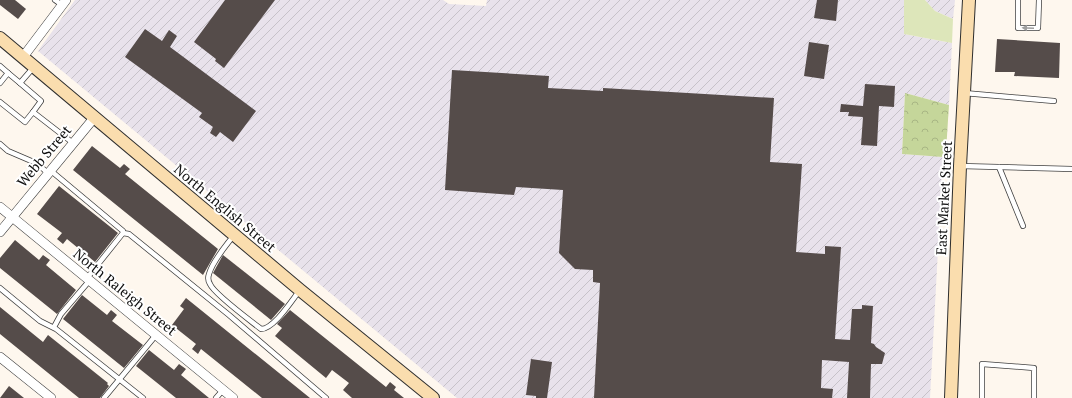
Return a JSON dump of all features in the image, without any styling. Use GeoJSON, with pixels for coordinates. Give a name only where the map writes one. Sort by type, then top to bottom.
{"type":"FeatureCollection","features":[{"type":"Feature","properties":{"kind":"street","name":"East Market Street"},"geometry":{"type":"LineString","coordinates":[[951,398],[960,166],[970,0]]}},
{"type":"Feature","properties":{"kind":"street"},"geometry":{"type":"LineString","coordinates":[[23,57],[61,2]]}},
{"type":"Feature","properties":{"kind":"street","name":"North English Street"},"geometry":{"type":"LineString","coordinates":[[0,38],[300,290],[433,398]]}},
{"type":"Feature","properties":{"kind":"street","name":"Webb Street"},"geometry":{"type":"LineString","coordinates":[[0,232],[94,118]]}},
{"type":"Feature","properties":{"kind":"street","name":"North Raleigh Street"},"geometry":{"type":"LineString","coordinates":[[0,207],[233,398]]}},
{"type":"Feature","properties":{"kind":"street"},"geometry":{"type":"LineString","coordinates":[[0,356],[50,398]]}},
{"type":"Feature","properties":{"kind":"lane"},"geometry":{"type":"LineString","coordinates":[[1018,0],[1018,28],[1038,28],[1039,0]]}},
{"type":"Feature","properties":{"kind":"lane"},"geometry":{"type":"LineString","coordinates":[[0,66],[41,101],[25,122],[0,102]]}},
{"type":"Feature","properties":{"kind":"lane"},"geometry":{"type":"LineString","coordinates":[[20,83],[34,66]]}},
{"type":"Feature","properties":{"kind":"lane"},"geometry":{"type":"LineString","coordinates":[[0,83],[8,73]]}},
{"type":"Feature","properties":{"kind":"lane"},"geometry":{"type":"LineString","coordinates":[[964,93],[1054,101]]}},
{"type":"Feature","properties":{"kind":"lane"},"geometry":{"type":"LineString","coordinates":[[33,112],[73,143]]}},
{"type":"Feature","properties":{"kind":"lane"},"geometry":{"type":"LineString","coordinates":[[0,144],[8,151],[36,163],[49,171],[124,232],[129,234],[159,257],[326,398]]}},
{"type":"Feature","properties":{"kind":"lane"},"geometry":{"type":"LineString","coordinates":[[960,166],[1072,170]]}},
{"type":"Feature","properties":{"kind":"lane"},"geometry":{"type":"LineString","coordinates":[[999,167],[1024,226]]}},
{"type":"Feature","properties":{"kind":"lane"},"geometry":{"type":"LineString","coordinates":[[54,327],[61,314],[124,232]]}},
{"type":"Feature","properties":{"kind":"lane"},"geometry":{"type":"LineString","coordinates":[[234,235],[214,263],[208,278],[209,283],[213,288],[229,303],[261,329],[265,329],[275,321],[300,290]]}},
{"type":"Feature","properties":{"kind":"lane"},"geometry":{"type":"LineString","coordinates":[[0,288],[40,321],[54,327],[143,398]]}},
{"type":"Feature","properties":{"kind":"lane"},"geometry":{"type":"LineString","coordinates":[[104,398],[156,334]]}},
{"type":"Feature","properties":{"kind":"lane"},"geometry":{"type":"LineString","coordinates":[[982,398],[982,364],[1034,368],[1034,398]]}},
{"type":"Feature","properties":{"kind":"lane"},"geometry":{"type":"LineString","coordinates":[[216,398],[223,390]]}},
{"type":"Feature","properties":{"kind":"shaded area"},"geometry":{"type":"Polygon","coordinates":[[[75,0],[443,0],[449,4],[486,6],[487,0],[904,0],[904,34],[952,43],[949,105],[905,93],[902,154],[943,157],[930,398],[457,398],[38,51],[75,0]]]}},
{"type":"Feature","properties":{"kind":"shaded area"},"geometry":{"type":"Polygon","coordinates":[[[925,0],[955,0],[953,19],[935,11],[925,0]]]}},
{"type":"Feature","properties":{"kind":"green space"},"geometry":{"type":"Polygon","coordinates":[[[904,0],[925,0],[935,11],[953,19],[952,43],[904,34],[904,0]]]}},
{"type":"Feature","properties":{"kind":"green space"},"geometry":{"type":"Polygon","coordinates":[[[905,93],[949,105],[946,151],[943,157],[902,154],[905,93]]]}},
{"type":"Feature","properties":{"kind":"building"},"geometry":{"type":"Polygon","coordinates":[[[0,0],[15,0],[26,9],[18,19],[0,5],[0,0]]]}},
{"type":"Feature","properties":{"kind":"building"},"geometry":{"type":"Polygon","coordinates":[[[225,0],[275,0],[224,68],[215,61],[216,59],[194,42],[225,0]]]}},
{"type":"Feature","properties":{"kind":"building"},"geometry":{"type":"Polygon","coordinates":[[[817,0],[838,0],[836,21],[814,18],[817,0]]]}},
{"type":"Feature","properties":{"kind":"building"},"geometry":{"type":"Polygon","coordinates":[[[145,29],[162,41],[169,30],[177,36],[170,47],[256,111],[233,142],[220,132],[216,137],[210,133],[213,127],[199,117],[202,113],[125,57],[145,29]]]}},
{"type":"Feature","properties":{"kind":"building"},"geometry":{"type":"Polygon","coordinates":[[[997,39],[1060,43],[1059,78],[1014,76],[1015,72],[995,72],[997,39]]]}},
{"type":"Feature","properties":{"kind":"building"},"geometry":{"type":"Polygon","coordinates":[[[809,42],[829,45],[824,79],[804,76],[809,42]]]}},
{"type":"Feature","properties":{"kind":"building"},"geometry":{"type":"Polygon","coordinates":[[[452,70],[549,76],[548,88],[603,91],[603,88],[774,98],[770,162],[802,164],[796,252],[825,254],[825,246],[841,247],[835,339],[850,340],[852,309],[862,309],[862,305],[873,306],[871,343],[885,353],[882,364],[871,364],[870,398],[847,398],[849,362],[822,360],[821,388],[833,389],[832,398],[594,398],[600,283],[593,282],[593,270],[575,269],[559,253],[563,190],[516,187],[514,195],[445,190],[452,70]]]}},
{"type":"Feature","properties":{"kind":"building"},"geometry":{"type":"Polygon","coordinates":[[[865,84],[895,86],[894,107],[879,106],[877,146],[861,145],[863,117],[848,116],[849,112],[840,112],[841,104],[863,106],[865,84]]]}},
{"type":"Feature","properties":{"kind":"building"},"geometry":{"type":"Polygon","coordinates":[[[92,146],[120,168],[124,164],[130,169],[125,174],[218,249],[203,275],[73,170],[92,146]]]}},
{"type":"Feature","properties":{"kind":"building"},"geometry":{"type":"Polygon","coordinates":[[[59,186],[118,233],[95,262],[67,239],[63,244],[57,239],[62,233],[37,214],[59,186]]]}},
{"type":"Feature","properties":{"kind":"building"},"geometry":{"type":"Polygon","coordinates":[[[15,240],[39,260],[43,255],[50,260],[46,265],[76,290],[57,314],[0,268],[0,258],[15,240]]]}},
{"type":"Feature","properties":{"kind":"building"},"geometry":{"type":"Polygon","coordinates":[[[223,255],[285,304],[271,320],[213,273],[223,255]]]}},
{"type":"Feature","properties":{"kind":"building"},"geometry":{"type":"Polygon","coordinates":[[[82,295],[107,315],[111,310],[117,315],[112,321],[143,345],[124,368],[63,319],[82,295]]]}},
{"type":"Feature","properties":{"kind":"building"},"geometry":{"type":"Polygon","coordinates":[[[186,298],[310,398],[262,398],[201,349],[198,354],[192,349],[196,344],[172,325],[184,309],[180,306],[186,298]]]}},
{"type":"Feature","properties":{"kind":"building"},"geometry":{"type":"Polygon","coordinates":[[[0,307],[43,342],[48,335],[108,383],[107,384],[109,386],[100,398],[79,398],[0,334],[0,307]]]}},
{"type":"Feature","properties":{"kind":"building"},"geometry":{"type":"Polygon","coordinates":[[[290,310],[386,387],[390,382],[396,387],[394,390],[404,398],[352,398],[343,390],[349,383],[332,370],[326,378],[275,336],[282,328],[277,324],[290,310]]]}},
{"type":"Feature","properties":{"kind":"building"},"geometry":{"type":"Polygon","coordinates":[[[149,350],[174,370],[179,364],[186,369],[181,375],[209,398],[176,398],[136,366],[149,350]]]}},
{"type":"Feature","properties":{"kind":"building"},"geometry":{"type":"Polygon","coordinates":[[[531,359],[552,362],[547,398],[536,398],[536,396],[526,395],[531,359]]]}},
{"type":"Feature","properties":{"kind":"building"},"geometry":{"type":"Polygon","coordinates":[[[9,386],[24,398],[0,398],[9,386]]]}}]}
